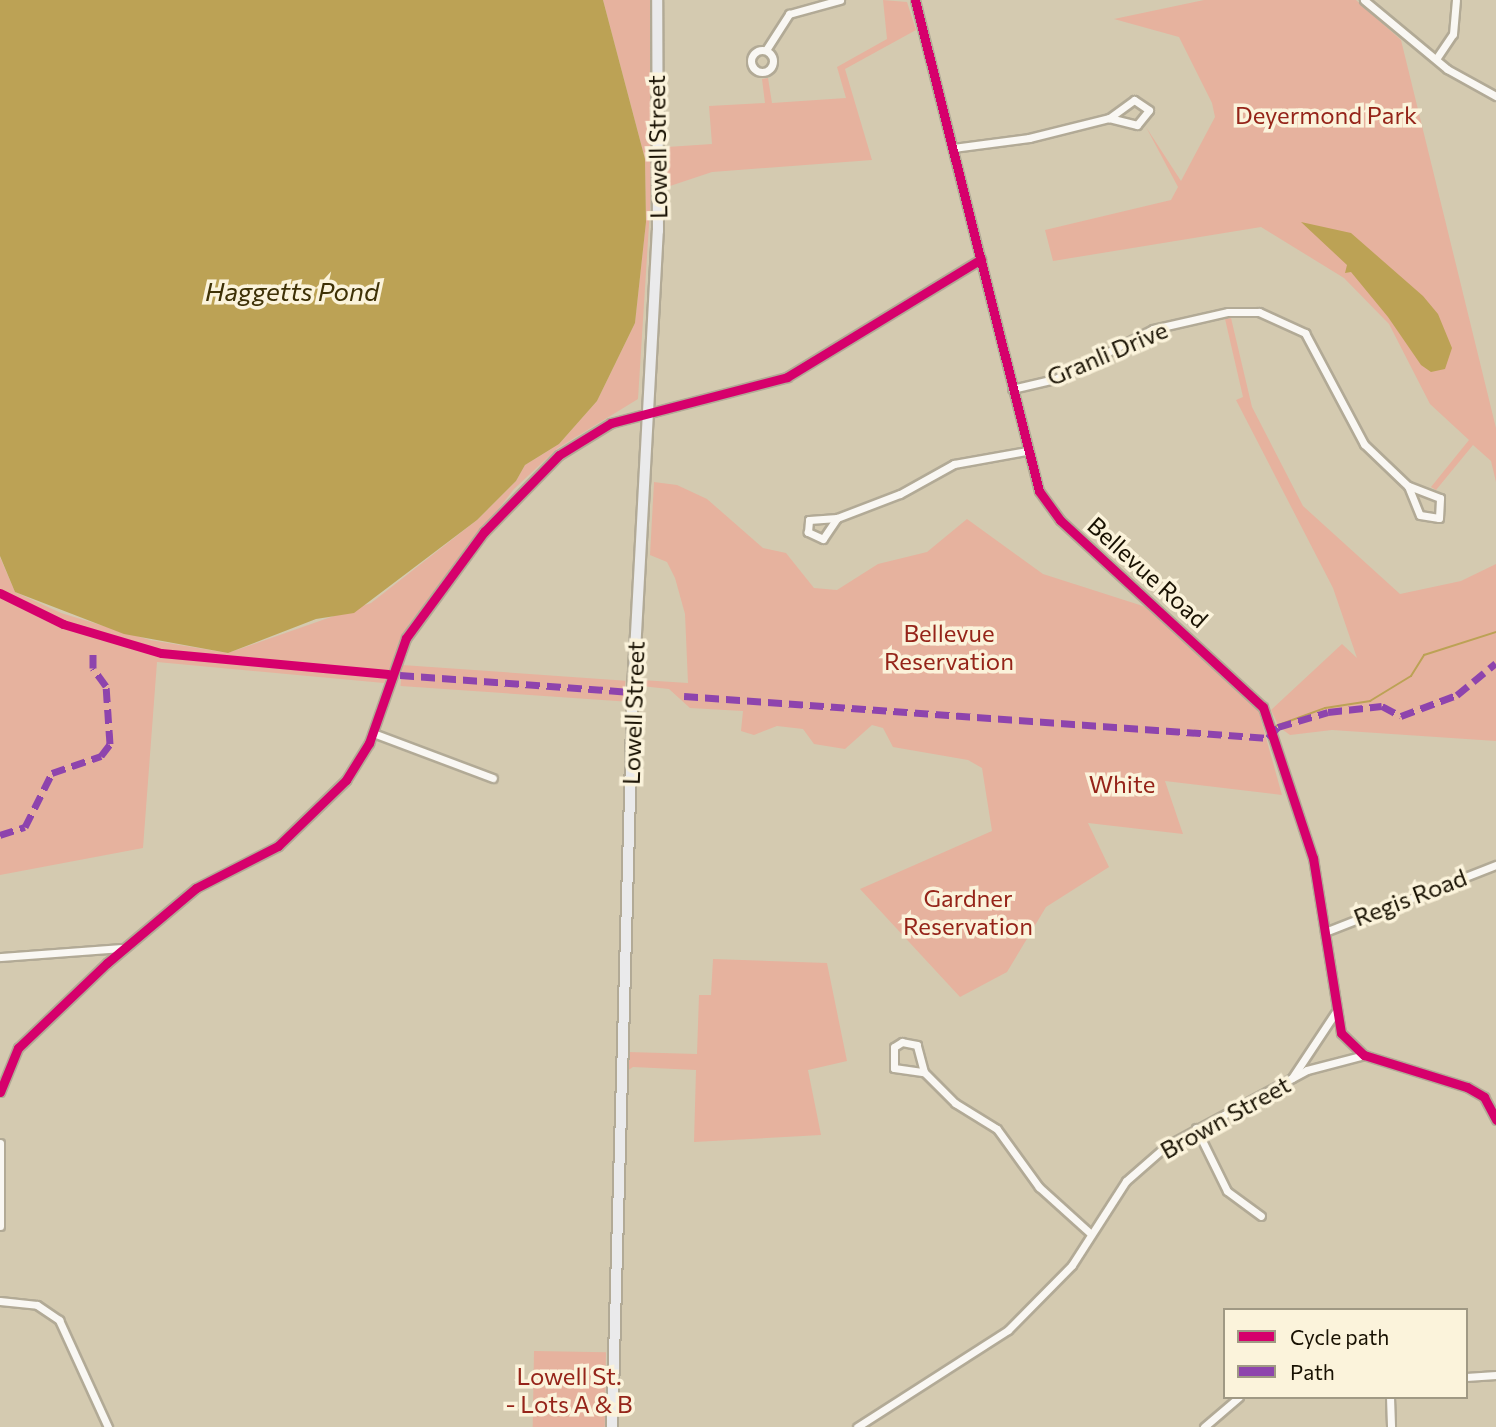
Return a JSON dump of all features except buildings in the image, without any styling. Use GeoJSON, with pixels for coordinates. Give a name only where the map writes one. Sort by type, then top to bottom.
{"type":"FeatureCollection","features":[{"type":"Feature","properties":{"kind":"main road","name":"Lowell Street"},"geometry":{"type":"LineString","coordinates":[[611,1427],[645,416],[658,221],[657,0]]}},
{"type":"Feature","properties":{"kind":"street"},"geometry":{"type":"LineString","coordinates":[[766,50],[789,14],[840,0]]}},
{"type":"Feature","properties":{"kind":"street","name":"Bellevue Road"},"geometry":{"type":"LineString","coordinates":[[915,0],[981,259],[1026,451],[1040,491],[1060,520],[1263,707],[1313,858],[1335,1013],[1341,1033],[1364,1055],[1457,1084],[1484,1097],[1496,1120]]}},
{"type":"Feature","properties":{"kind":"street"},"geometry":{"type":"LineString","coordinates":[[1364,0],[1436,59],[1496,96]]}},
{"type":"Feature","properties":{"kind":"street"},"geometry":{"type":"LineString","coordinates":[[1436,59],[1452,34],[1456,0]]}},
{"type":"Feature","properties":{"kind":"street"},"geometry":{"type":"LineString","coordinates":[[953,148],[1030,138],[1109,118],[1133,100],[1149,110],[1137,125],[1109,118]]}},
{"type":"Feature","properties":{"kind":"street"},"geometry":{"type":"LineString","coordinates":[[0,1092],[9,1063],[26,1039],[123,948],[197,888],[287,839],[346,780],[373,733],[407,638],[484,532],[559,455],[611,423],[787,377],[981,259]]}},
{"type":"Feature","properties":{"kind":"street","name":"Granli Drive"},"geometry":{"type":"LineString","coordinates":[[1012,389],[1055,379],[1153,329],[1228,312],[1259,312],[1305,333],[1357,435],[1408,486],[1420,515],[1439,518],[1440,498],[1408,486]]}},
{"type":"Feature","properties":{"kind":"street"},"geometry":{"type":"LineString","coordinates":[[837,518],[901,494],[954,464],[1026,451]]}},
{"type":"Feature","properties":{"kind":"street"},"geometry":{"type":"LineString","coordinates":[[373,733],[493,778]]}},
{"type":"Feature","properties":{"kind":"street","name":"Regis Road"},"geometry":{"type":"LineString","coordinates":[[1325,932],[1496,865]]}},
{"type":"Feature","properties":{"kind":"street"},"geometry":{"type":"LineString","coordinates":[[0,957],[123,948]]}},
{"type":"Feature","properties":{"kind":"street"},"geometry":{"type":"LineString","coordinates":[[1292,1079],[1335,1013]]}},
{"type":"Feature","properties":{"kind":"street"},"geometry":{"type":"LineString","coordinates":[[924,1072],[898,1071],[890,1058],[894,1047],[908,1041],[917,1045],[924,1072],[955,1104],[997,1129],[1039,1186],[1091,1234]]}},
{"type":"Feature","properties":{"kind":"street","name":"Brown Street"},"geometry":{"type":"LineString","coordinates":[[857,1427],[1008,1330],[1067,1272],[1126,1181],[1196,1128],[1332,1061],[1364,1055]]}},
{"type":"Feature","properties":{"kind":"street"},"geometry":{"type":"LineString","coordinates":[[1196,1128],[1227,1192],[1261,1216]]}},
{"type":"Feature","properties":{"kind":"street"},"geometry":{"type":"LineString","coordinates":[[0,1143],[0,1226]]}},
{"type":"Feature","properties":{"kind":"street"},"geometry":{"type":"LineString","coordinates":[[0,1301],[37,1305],[59,1320],[108,1427]]}},
{"type":"Feature","properties":{"kind":"street"},"geometry":{"type":"LineString","coordinates":[[1468,1377],[1496,1374]]}},
{"type":"Feature","properties":{"kind":"street"},"geometry":{"type":"LineString","coordinates":[[1204,1427],[1237,1399]]}},
{"type":"Feature","properties":{"kind":"street"},"geometry":{"type":"LineString","coordinates":[[1390,1399],[1391,1427]]}},
{"type":"Feature","properties":{"kind":"green space"},"geometry":{"type":"Polygon","coordinates":[[[603,0],[650,0],[651,193],[638,399],[558,448],[514,489],[409,624],[384,683],[157,662],[143,848],[0,875],[0,557],[15,592],[61,613],[150,640],[228,653],[371,603],[477,520],[516,481],[525,465],[559,444],[597,401],[635,323],[646,222],[645,159],[603,0]]]}},
{"type":"Feature","properties":{"kind":"green space"},"geometry":{"type":"Polygon","coordinates":[[[883,0],[907,2],[916,30],[845,69],[872,160],[712,172],[667,187],[667,147],[712,144],[709,106],[765,103],[762,79],[768,78],[772,103],[846,98],[837,67],[887,39],[883,0]]]}},
{"type":"Feature","properties":{"kind":"green space","name":"Deyermond Park"},"geometry":{"type":"Polygon","coordinates":[[[1204,0],[1356,0],[1401,40],[1496,428],[1496,482],[1491,461],[1473,445],[1436,490],[1431,487],[1469,440],[1430,404],[1389,324],[1344,278],[1261,227],[1053,261],[1045,230],[1171,200],[1178,187],[1146,127],[1181,181],[1215,117],[1212,103],[1179,37],[1114,19],[1204,0]]]}},
{"type":"Feature","properties":{"kind":"green space"},"geometry":{"type":"Polygon","coordinates":[[[1231,318],[1252,407],[1303,506],[1400,594],[1461,581],[1496,564],[1496,741],[1332,730],[1290,735],[1279,727],[1271,710],[1342,644],[1357,658],[1333,588],[1236,400],[1243,397],[1225,319],[1231,318]]]}},
{"type":"Feature","properties":{"kind":"green space"},"geometry":{"type":"Polygon","coordinates":[[[654,482],[677,485],[707,499],[763,548],[786,553],[814,588],[837,590],[878,564],[927,552],[967,519],[1043,574],[1146,607],[1231,677],[1258,709],[1282,795],[1165,781],[1183,834],[1088,823],[1109,867],[1046,907],[1007,972],[960,997],[860,889],[992,831],[982,768],[968,760],[893,747],[883,728],[872,725],[845,749],[814,744],[803,729],[777,726],[754,735],[741,731],[743,711],[690,708],[669,689],[641,686],[641,680],[688,683],[685,614],[675,578],[667,562],[650,555],[654,482]]]}},
{"type":"Feature","properties":{"kind":"green space"},"geometry":{"type":"Polygon","coordinates":[[[402,665],[625,681],[624,702],[401,686],[402,665]]]}},
{"type":"Feature","properties":{"kind":"green space"},"geometry":{"type":"Polygon","coordinates":[[[713,959],[827,963],[847,1061],[808,1070],[821,1135],[694,1142],[696,1070],[633,1067],[627,1071],[628,1052],[697,1054],[699,995],[711,995],[713,959]]]}},
{"type":"Feature","properties":{"kind":"green space","name":"Lowell St. - Lots A & B"},"geometry":{"type":"Polygon","coordinates":[[[534,1351],[606,1352],[605,1427],[533,1427],[534,1351]]]}},
{"type":"Feature","properties":{"kind":"water","name":"Haggetts Pond"},"geometry":{"type":"Polygon","coordinates":[[[0,0],[603,0],[645,159],[646,222],[635,323],[597,401],[559,444],[525,465],[516,481],[477,520],[354,613],[316,619],[228,653],[124,634],[15,592],[0,556],[0,0]]]}},
{"type":"Feature","properties":{"kind":"water"},"geometry":{"type":"Polygon","coordinates":[[[1301,222],[1351,233],[1423,296],[1438,314],[1452,348],[1445,369],[1431,372],[1421,365],[1388,317],[1351,272],[1345,273],[1347,265],[1301,222]]]}},
{"type":"Feature","properties":{"kind":"waterway"},"geometry":{"type":"LineString","coordinates":[[1273,727],[1325,708],[1370,701],[1411,676],[1424,655],[1496,632]]}},
{"type":"Feature","properties":{"kind":"marked path"},"geometry":{"type":"LineString","coordinates":[[0,835],[25,827],[52,773],[101,756],[110,744],[106,686],[93,668],[93,651]]}},
{"type":"Feature","properties":{"kind":"marked path"},"geometry":{"type":"LineString","coordinates":[[684,696],[1268,738],[1278,727],[1328,712],[1382,706],[1401,716],[1457,695],[1496,663]]}},
{"type":"Feature","properties":{"kind":"marked path"},"geometry":{"type":"LineString","coordinates":[[400,675],[633,692]]}},
{"type":"Feature","properties":{"kind":"cycle path"},"geometry":{"type":"LineString","coordinates":[[915,0],[1039,491],[1060,520],[1263,707],[1313,858],[1341,1033],[1364,1055],[1467,1087],[1484,1097],[1496,1120]]}},
{"type":"Feature","properties":{"kind":"cycle path"},"geometry":{"type":"LineString","coordinates":[[0,1092],[18,1048],[107,963],[196,888],[278,846],[346,780],[369,743],[406,638],[484,532],[559,455],[611,423],[787,377],[981,259]]}},
{"type":"Feature","properties":{"kind":"cycle path"},"geometry":{"type":"LineString","coordinates":[[0,593],[63,624],[161,653],[388,674]]}},
{"type":"Feature","properties":{"kind":"park label","name":"Bellevue Reservation"},"geometry":{"type":"Point","coordinates":[949,647]}},
{"type":"Feature","properties":{"kind":"park label","name":"White"},"geometry":{"type":"Point","coordinates":[1122,784]}},
{"type":"Feature","properties":{"kind":"park label","name":"Gardner Reservation"},"geometry":{"type":"Point","coordinates":[968,912]}}]}
